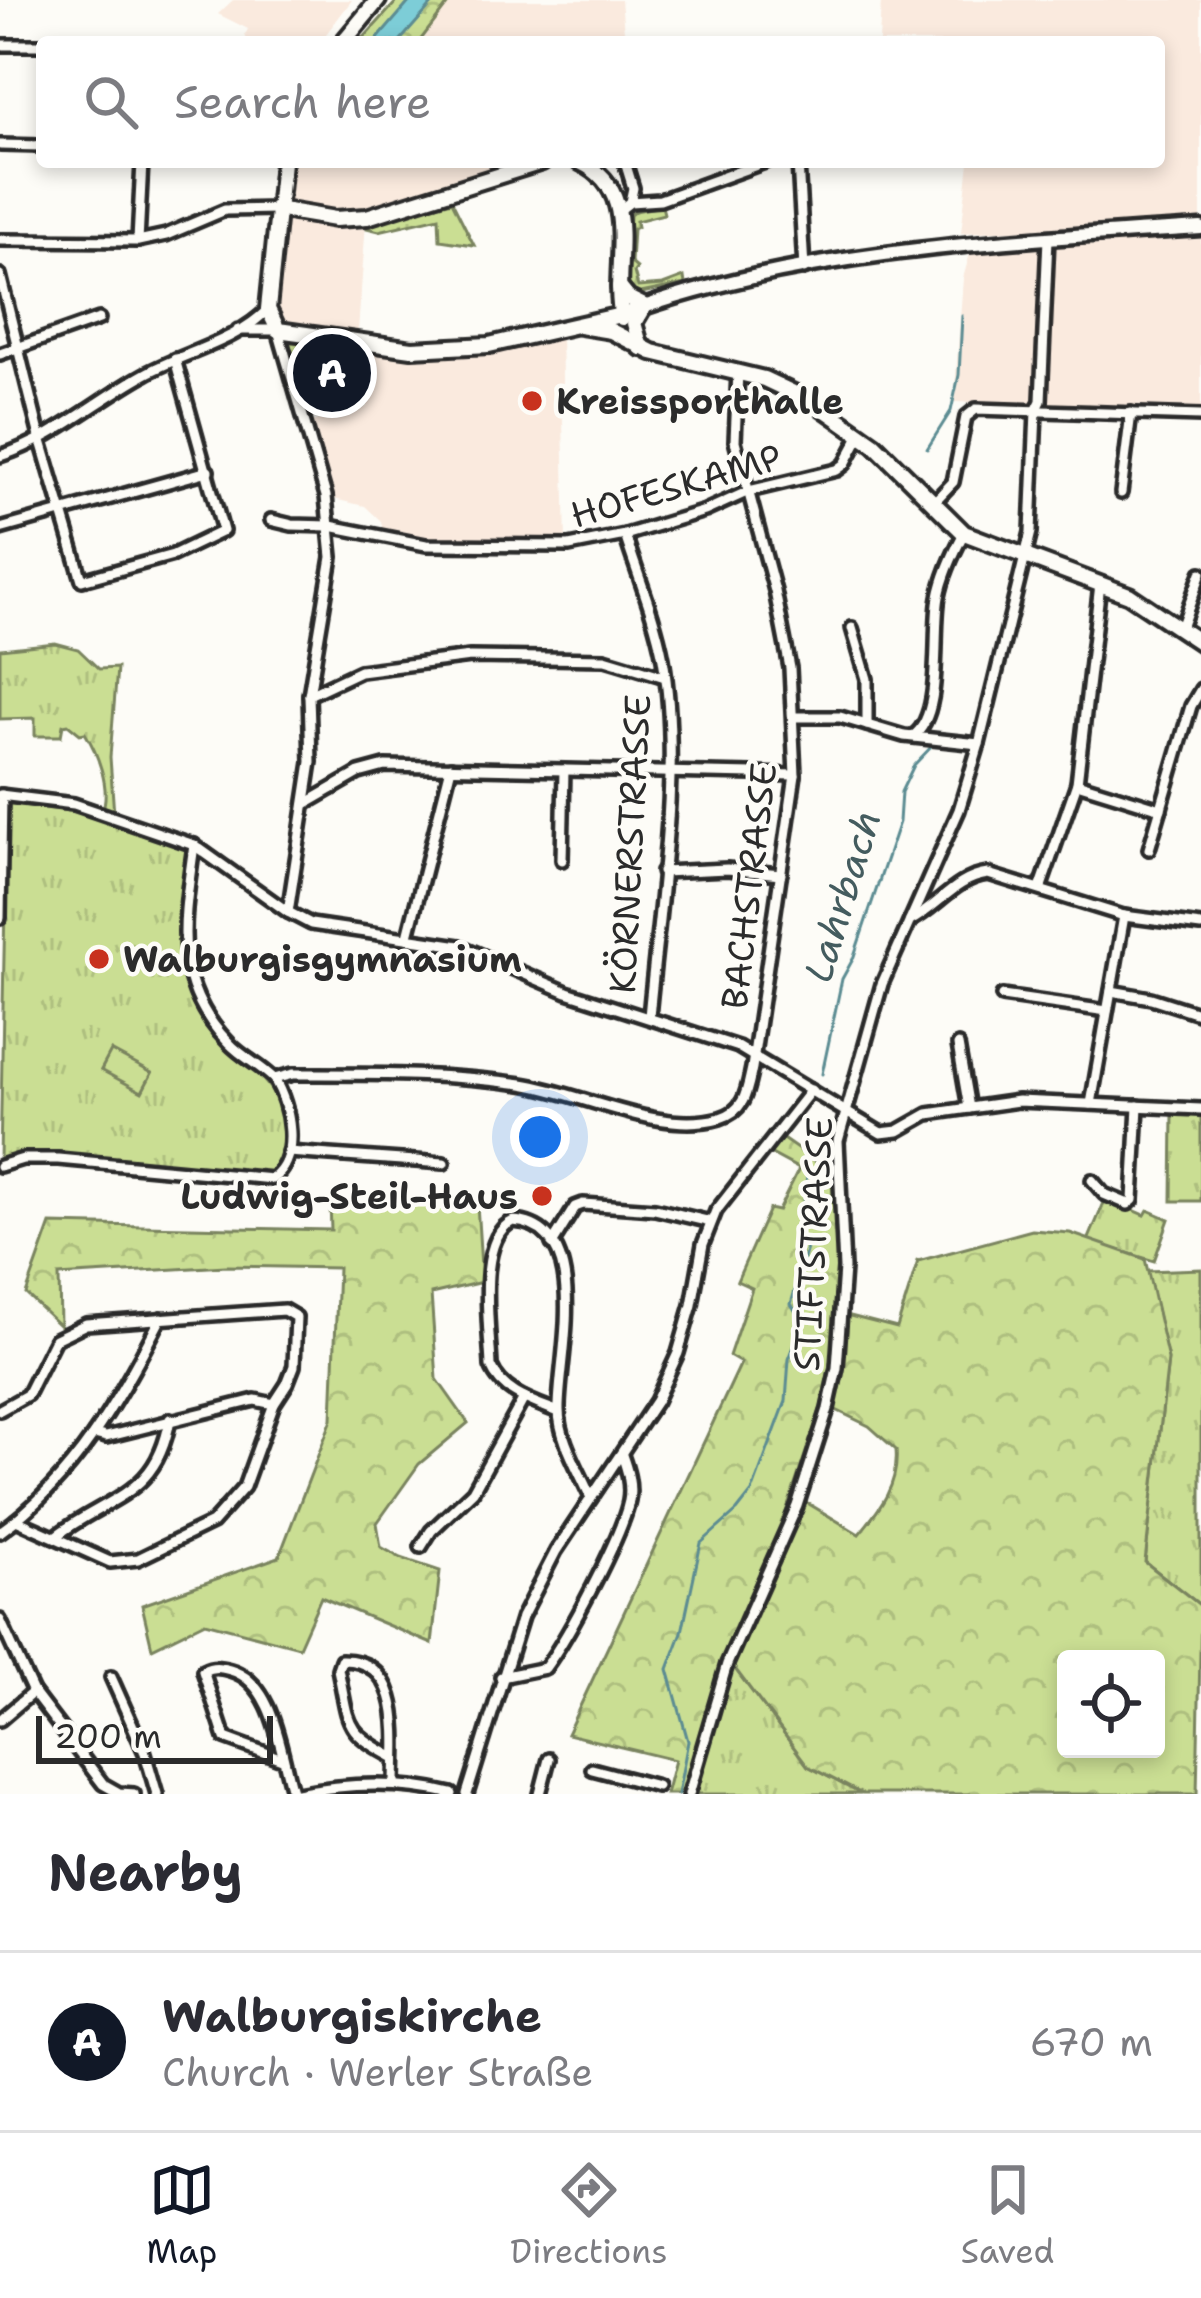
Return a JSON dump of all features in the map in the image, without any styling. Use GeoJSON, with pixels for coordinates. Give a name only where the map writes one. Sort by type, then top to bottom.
{"type":"FeatureCollection","features":[{"type":"Feature","properties":{"kind":"main road"},"geometry":{"type":"LineString","coordinates":[[349,36],[378,0]]}},
{"type":"Feature","properties":{"kind":"main road"},"geometry":{"type":"LineString","coordinates":[[282,168],[269,318],[278,330],[412,350],[489,345],[580,326],[702,289],[913,251],[1201,228]]}},
{"type":"Feature","properties":{"kind":"main road"},"geometry":{"type":"LineString","coordinates":[[276,209],[335,219],[368,217],[523,168]]}},
{"type":"Feature","properties":{"kind":"main road"},"geometry":{"type":"LineString","coordinates":[[590,168],[602,175],[626,206],[621,315],[641,348]]}},
{"type":"Feature","properties":{"kind":"main road"},"geometry":{"type":"LineString","coordinates":[[619,286],[628,298],[644,306]]}},
{"type":"Feature","properties":{"kind":"main road"},"geometry":{"type":"LineString","coordinates":[[580,326],[610,307],[619,286]]}},
{"type":"Feature","properties":{"kind":"main road"},"geometry":{"type":"LineString","coordinates":[[641,348],[634,323],[644,306]]}},
{"type":"Feature","properties":{"kind":"main road"},"geometry":{"type":"LineString","coordinates":[[580,326],[611,331],[641,348],[738,371],[818,404],[861,434],[964,533],[1100,582],[1147,604],[1201,643]]}},
{"type":"Feature","properties":{"kind":"street"},"geometry":{"type":"LineString","coordinates":[[0,45],[36,45]]}},
{"type":"Feature","properties":{"kind":"street"},"geometry":{"type":"LineString","coordinates":[[0,145],[36,146]]}},
{"type":"Feature","properties":{"kind":"street"},"geometry":{"type":"LineString","coordinates":[[138,241],[142,168]]}},
{"type":"Feature","properties":{"kind":"street"},"geometry":{"type":"LineString","coordinates":[[626,206],[634,193],[627,168]]}},
{"type":"Feature","properties":{"kind":"street"},"geometry":{"type":"LineString","coordinates":[[626,206],[660,200],[748,168]]}},
{"type":"Feature","properties":{"kind":"street"},"geometry":{"type":"LineString","coordinates":[[797,168],[804,269]]}},
{"type":"Feature","properties":{"kind":"street"},"geometry":{"type":"LineString","coordinates":[[0,240],[138,241],[166,235],[225,210],[276,209]]}},
{"type":"Feature","properties":{"kind":"street","name":"STIFTSTRASSE"},"geometry":{"type":"LineString","coordinates":[[689,1794],[727,1664],[797,1506],[833,1389],[844,1268],[838,1155],[844,1112],[882,984],[959,809],[1031,532],[1048,238]]}},
{"type":"Feature","properties":{"kind":"street"},"geometry":{"type":"LineString","coordinates":[[0,275],[82,580],[173,555],[210,539],[224,527],[176,359]]}},
{"type":"Feature","properties":{"kind":"street"},"geometry":{"type":"LineString","coordinates":[[0,456],[41,441],[129,383],[238,330],[268,309]]}},
{"type":"Feature","properties":{"kind":"street"},"geometry":{"type":"LineString","coordinates":[[0,353],[99,319]]}},
{"type":"Feature","properties":{"kind":"street"},"geometry":{"type":"LineString","coordinates":[[238,330],[278,330],[326,496],[330,526],[332,557],[309,695],[307,803],[288,912]]}},
{"type":"Feature","properties":{"kind":"street","name":"BACHSTRASSE"},"geometry":{"type":"LineString","coordinates":[[274,1079],[293,1074],[448,1075],[556,1089],[641,1116],[708,1120],[728,1115],[743,1102],[795,775],[790,668],[735,441],[738,371]]}},
{"type":"Feature","properties":{"kind":"street"},"geometry":{"type":"LineString","coordinates":[[933,503],[953,482],[970,411],[1201,416]]}},
{"type":"Feature","properties":{"kind":"street"},"geometry":{"type":"LineString","coordinates":[[1121,493],[1131,413]]}},
{"type":"Feature","properties":{"kind":"street","name":"HOFESKAMP"},"geometry":{"type":"LineString","coordinates":[[271,520],[426,544],[569,546],[626,535],[705,512],[749,491],[837,470],[861,434]]}},
{"type":"Feature","properties":{"kind":"street"},"geometry":{"type":"LineString","coordinates":[[0,529],[208,471]]}},
{"type":"Feature","properties":{"kind":"street"},"geometry":{"type":"LineString","coordinates":[[913,736],[921,731],[930,709],[939,597],[964,533]]}},
{"type":"Feature","properties":{"kind":"street","name":"KÖRNERSTRASSE"},"geometry":{"type":"LineString","coordinates":[[626,535],[665,677],[668,772],[649,1017]]}},
{"type":"Feature","properties":{"kind":"street"},"geometry":{"type":"LineString","coordinates":[[1181,628],[1201,572]]}},
{"type":"Feature","properties":{"kind":"street"},"geometry":{"type":"LineString","coordinates":[[1040,889],[1076,783],[1100,582]]}},
{"type":"Feature","properties":{"kind":"street"},"geometry":{"type":"LineString","coordinates":[[852,628],[867,679],[868,725]]}},
{"type":"Feature","properties":{"kind":"street"},"geometry":{"type":"LineString","coordinates":[[309,695],[360,671],[470,658],[605,659],[665,677]]}},
{"type":"Feature","properties":{"kind":"street"},"geometry":{"type":"LineString","coordinates":[[1149,849],[1199,693]]}},
{"type":"Feature","properties":{"kind":"street"},"geometry":{"type":"LineString","coordinates":[[794,718],[840,717],[913,736],[979,745]]}},
{"type":"Feature","properties":{"kind":"street"},"geometry":{"type":"LineString","coordinates":[[408,936],[451,766]]}},
{"type":"Feature","properties":{"kind":"street"},"geometry":{"type":"LineString","coordinates":[[307,803],[373,768],[795,775]]}},
{"type":"Feature","properties":{"kind":"street"},"geometry":{"type":"LineString","coordinates":[[562,860],[564,770]]}},
{"type":"Feature","properties":{"kind":"street"},"geometry":{"type":"LineString","coordinates":[[1076,783],[1161,809]]}},
{"type":"Feature","properties":{"kind":"street"},"geometry":{"type":"LineString","coordinates":[[0,918],[1,795],[74,804],[194,845],[288,912],[322,926],[460,946],[567,992],[754,1054],[875,1131],[886,1133],[928,1114],[1018,1102],[1201,1109]]}},
{"type":"Feature","properties":{"kind":"street"},"geometry":{"type":"LineString","coordinates":[[0,1166],[23,1160],[58,1160],[266,1180],[283,1170],[288,1152],[287,1113],[274,1079],[208,1021],[190,984],[184,935],[194,845]]}},
{"type":"Feature","properties":{"kind":"street"},"geometry":{"type":"LineString","coordinates":[[662,872],[727,869],[782,874]]}},
{"type":"Feature","properties":{"kind":"street"},"geometry":{"type":"LineString","coordinates":[[910,921],[956,886],[978,875],[997,875],[1124,916],[1201,926]]}},
{"type":"Feature","properties":{"kind":"street"},"geometry":{"type":"LineString","coordinates":[[1091,1104],[1124,916]]}},
{"type":"Feature","properties":{"kind":"street"},"geometry":{"type":"LineString","coordinates":[[1111,992],[1151,998],[1201,1014]]}},
{"type":"Feature","properties":{"kind":"street"},"geometry":{"type":"LineString","coordinates":[[1002,996],[1107,1012]]}},
{"type":"Feature","properties":{"kind":"street"},"geometry":{"type":"LineString","coordinates":[[958,1045],[969,1108]]}},
{"type":"Feature","properties":{"kind":"street"},"geometry":{"type":"LineString","coordinates":[[466,1794],[516,1631],[538,1583],[656,1401],[678,1353],[711,1222],[731,1189],[811,1090]]}},
{"type":"Feature","properties":{"kind":"street"},"geometry":{"type":"LineString","coordinates":[[1092,1180],[1104,1194],[1128,1204],[1133,1200],[1138,1106]]}},
{"type":"Feature","properties":{"kind":"street"},"geometry":{"type":"LineString","coordinates":[[288,1152],[444,1163]]}},
{"type":"Feature","properties":{"kind":"street"},"geometry":{"type":"LineString","coordinates":[[552,1244],[578,1204],[656,1209],[711,1222]]}},
{"type":"Feature","properties":{"kind":"street"},"geometry":{"type":"LineString","coordinates":[[559,1412],[524,1398],[498,1380],[491,1366],[489,1256],[502,1226],[513,1221],[528,1223],[552,1244],[563,1271],[568,1305],[559,1412],[591,1498]]}},
{"type":"Feature","properties":{"kind":"street"},"geometry":{"type":"LineString","coordinates":[[0,1410],[27,1395],[55,1339],[86,1324],[284,1310],[296,1317],[294,1366],[274,1404],[244,1487],[212,1523],[138,1559],[110,1562],[16,1520]]}},
{"type":"Feature","properties":{"kind":"street"},"geometry":{"type":"LineString","coordinates":[[0,1532],[59,1479],[94,1434],[162,1318]]}},
{"type":"Feature","properties":{"kind":"street"},"geometry":{"type":"LineString","coordinates":[[421,1547],[472,1491],[524,1398]]}},
{"type":"Feature","properties":{"kind":"street"},"geometry":{"type":"LineString","coordinates":[[94,1434],[106,1437],[255,1400],[274,1404]]}},
{"type":"Feature","properties":{"kind":"street"},"geometry":{"type":"LineString","coordinates":[[56,1536],[143,1482],[160,1457],[170,1419]]}},
{"type":"Feature","properties":{"kind":"street"},"geometry":{"type":"LineString","coordinates":[[501,1676],[545,1668],[581,1605],[629,1500],[628,1470],[622,1455]]}},
{"type":"Feature","properties":{"kind":"street"},"geometry":{"type":"LineString","coordinates":[[0,1620],[33,1692],[109,1791],[134,1794]]}},
{"type":"Feature","properties":{"kind":"street"},"geometry":{"type":"LineString","coordinates":[[395,1758],[353,1731],[338,1669],[341,1660],[372,1669],[386,1684],[394,1712],[395,1758],[395,1785]]}},
{"type":"Feature","properties":{"kind":"street"},"geometry":{"type":"LineString","coordinates":[[282,1760],[225,1738],[203,1671],[212,1666],[228,1670],[256,1685],[265,1701],[293,1794],[328,1787],[395,1785],[452,1794]]}},
{"type":"Feature","properties":{"kind":"street"},"geometry":{"type":"LineString","coordinates":[[111,1677],[145,1753],[157,1794]]}},
{"type":"Feature","properties":{"kind":"street"},"geometry":{"type":"LineString","coordinates":[[0,1720],[33,1692]]}},
{"type":"Feature","properties":{"kind":"street"},"geometry":{"type":"LineString","coordinates":[[540,1794],[549,1759]]}},
{"type":"Feature","properties":{"kind":"street"},"geometry":{"type":"LineString","coordinates":[[592,1769],[658,1786]]}},
{"type":"Feature","properties":{"kind":"street"},"geometry":{"type":"LineString","coordinates":[[634,1794],[638,1781]]}},
{"type":"Feature","properties":{"kind":"shaded area"},"geometry":{"type":"Polygon","coordinates":[[[233,0],[352,0],[325,36],[245,36],[248,29],[218,14],[233,0]]]}},
{"type":"Feature","properties":{"kind":"shaded area"},"geometry":{"type":"Polygon","coordinates":[[[447,0],[621,0],[624,36],[424,36],[447,0]]]}},
{"type":"Feature","properties":{"kind":"shaded area"},"geometry":{"type":"Polygon","coordinates":[[[881,0],[1201,0],[1201,219],[961,233],[968,168],[1165,168],[1165,36],[879,36],[881,0]]]}},
{"type":"Feature","properties":{"kind":"shaded area"},"geometry":{"type":"Polygon","coordinates":[[[293,168],[496,168],[367,209],[358,331],[281,322],[275,317],[287,188],[293,168]]]}},
{"type":"Feature","properties":{"kind":"shaded area"},"geometry":{"type":"Polygon","coordinates":[[[1201,236],[1201,410],[954,402],[963,278],[971,250],[1201,236]]]}},
{"type":"Feature","properties":{"kind":"shaded area"},"geometry":{"type":"Polygon","coordinates":[[[561,335],[566,543],[425,541],[383,533],[381,521],[365,506],[329,498],[308,423],[367,407],[365,347],[561,335]]]}},
{"type":"Feature","properties":{"kind":"green space"},"geometry":{"type":"Polygon","coordinates":[[[398,0],[447,0],[424,36],[365,36],[398,0]]]}},
{"type":"Feature","properties":{"kind":"green space"},"geometry":{"type":"Polygon","coordinates":[[[452,201],[474,245],[440,240],[439,217],[379,231],[367,228],[367,223],[452,201]]]}},
{"type":"Feature","properties":{"kind":"green space"},"geometry":{"type":"Polygon","coordinates":[[[662,206],[664,214],[636,221],[633,229],[631,263],[637,268],[638,287],[684,277],[685,284],[636,294],[626,284],[630,215],[662,206]]]}},
{"type":"Feature","properties":{"kind":"green space"},"geometry":{"type":"Polygon","coordinates":[[[283,341],[335,346],[336,355],[344,354],[344,358],[317,365],[315,359],[307,361],[307,366],[292,373],[283,341]]]}},
{"type":"Feature","properties":{"kind":"green space"},"geometry":{"type":"Polygon","coordinates":[[[55,643],[78,649],[99,669],[117,668],[110,757],[114,815],[102,811],[104,781],[85,733],[68,724],[63,725],[61,736],[35,736],[35,718],[0,719],[0,649],[55,643]]]}},
{"type":"Feature","properties":{"kind":"green space"},"geometry":{"type":"Polygon","coordinates":[[[7,803],[78,812],[189,849],[180,928],[186,987],[208,1028],[258,1074],[281,1109],[280,1167],[265,1176],[31,1152],[0,1160],[7,803]]]}},
{"type":"Feature","properties":{"kind":"green space"},"geometry":{"type":"Polygon","coordinates":[[[111,1051],[152,1073],[142,1092],[101,1070],[111,1051]]]}},
{"type":"Feature","properties":{"kind":"green space"},"geometry":{"type":"Polygon","coordinates":[[[1173,1114],[1201,1116],[1201,1201],[1172,1201],[1173,1114]]]}},
{"type":"Feature","properties":{"kind":"green space"},"geometry":{"type":"Polygon","coordinates":[[[777,1135],[839,1178],[841,1311],[821,1407],[784,1518],[724,1663],[684,1794],[666,1794],[675,1760],[567,1734],[741,1363],[729,1356],[752,1288],[737,1281],[769,1209],[778,1211],[799,1169],[764,1150],[777,1135]]]}},
{"type":"Feature","properties":{"kind":"green space"},"geometry":{"type":"Polygon","coordinates":[[[1106,1198],[1145,1215],[1148,1210],[1169,1219],[1154,1261],[1088,1241],[1106,1198]]]}},
{"type":"Feature","properties":{"kind":"green space"},"geometry":{"type":"Polygon","coordinates":[[[330,1203],[477,1204],[482,1282],[431,1294],[437,1379],[468,1423],[419,1464],[377,1523],[381,1547],[440,1571],[432,1644],[321,1597],[299,1647],[205,1622],[152,1648],[142,1605],[279,1557],[332,1419],[338,1268],[226,1266],[59,1276],[60,1326],[26,1294],[51,1224],[331,1230],[330,1203]]]}},
{"type":"Feature","properties":{"kind":"green space"},"geometry":{"type":"Polygon","coordinates":[[[1032,1230],[1070,1233],[1145,1259],[1168,1360],[1145,1562],[1201,1606],[1197,1794],[862,1794],[808,1766],[733,1666],[804,1501],[859,1534],[887,1495],[895,1474],[896,1450],[869,1426],[834,1409],[843,1370],[846,1315],[897,1328],[918,1261],[1032,1230]]]}},
{"type":"Feature","properties":{"kind":"green space"},"geometry":{"type":"Polygon","coordinates":[[[1201,1269],[1201,1606],[1145,1562],[1168,1360],[1147,1271],[1201,1269]]]}},
{"type":"Feature","properties":{"kind":"green space"},"geometry":{"type":"Polygon","coordinates":[[[733,1666],[808,1766],[861,1794],[694,1794],[733,1666]]]}},
{"type":"Feature","properties":{"kind":"water"},"geometry":{"type":"Polygon","coordinates":[[[411,0],[436,0],[404,36],[380,36],[411,0]]]}},
{"type":"Feature","properties":{"kind":"waterway","name":"Lahrbach"},"geometry":{"type":"LineString","coordinates":[[927,449],[951,411],[959,375],[962,316]]}},
{"type":"Feature","properties":{"kind":"waterway","name":"Lahrbach"},"geometry":{"type":"LineString","coordinates":[[822,1074],[842,979],[899,822],[901,792],[914,765],[935,743]]}},
{"type":"Feature","properties":{"kind":"waterway","name":"Lahrbach"},"geometry":{"type":"LineString","coordinates":[[678,1794],[688,1741],[668,1669],[682,1632],[701,1543],[752,1492],[786,1401],[789,1359],[803,1323],[791,1304],[807,1248],[800,1237],[808,1166]]}},
{"type":"Feature","properties":{"kind":"place","name":"Walburgiskirche"},"geometry":{"type":"Point","coordinates":[332,373]}},
{"type":"Feature","properties":{"kind":"place","name":"Kreissporthalle"},"geometry":{"type":"Point","coordinates":[532,401]}},
{"type":"Feature","properties":{"kind":"place","name":"Walburgisgymnasium"},"geometry":{"type":"Point","coordinates":[99,959]}},
{"type":"Feature","properties":{"kind":"place","name":"Ludwig-Steil-Haus"},"geometry":{"type":"Point","coordinates":[542,1196]}}]}
